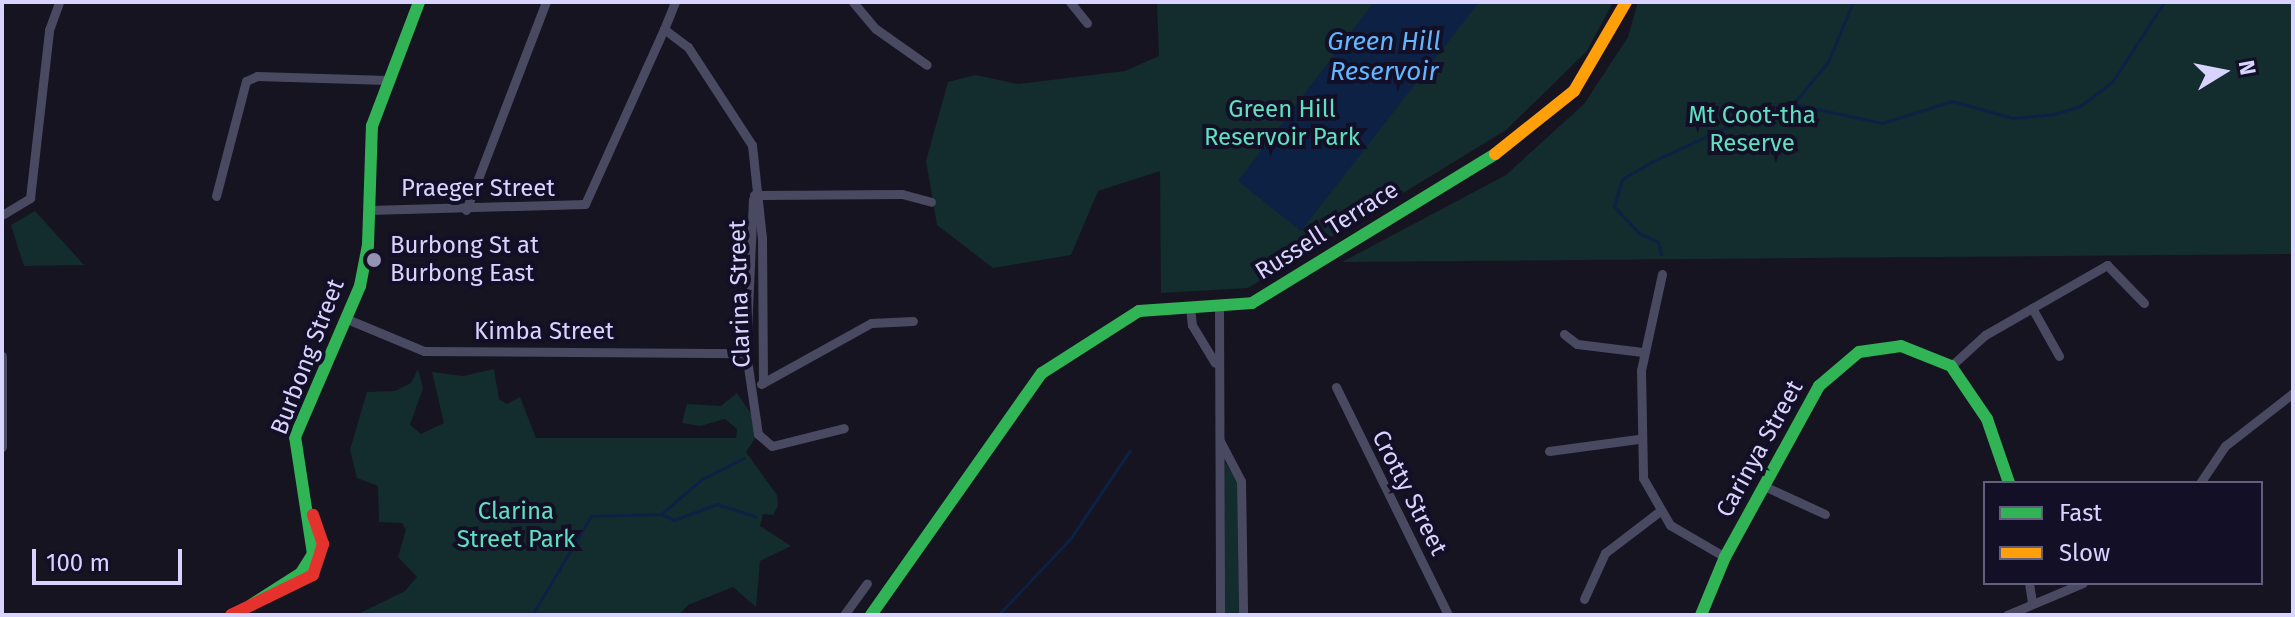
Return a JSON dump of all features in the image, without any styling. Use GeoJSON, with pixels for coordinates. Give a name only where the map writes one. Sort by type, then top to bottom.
{"type":"FeatureCollection","features":[{"type":"Feature","properties":{"kind":"street"},"geometry":{"type":"LineString","coordinates":[[2,215],[30,198],[49,30],[59,2]]}},
{"type":"Feature","properties":{"kind":"street","name":"Burbong Street"},"geometry":{"type":"LineString","coordinates":[[231,615],[251,605],[310,562],[306,497],[295,437],[347,319],[364,268],[369,210],[369,139],[387,80],[419,2]]}},
{"type":"Feature","properties":{"kind":"street"},"geometry":{"type":"LineString","coordinates":[[466,210],[546,2]]}},
{"type":"Feature","properties":{"kind":"street"},"geometry":{"type":"LineString","coordinates":[[664,29],[675,2]]}},
{"type":"Feature","properties":{"kind":"street"},"geometry":{"type":"LineString","coordinates":[[853,2],[876,29],[927,65]]}},
{"type":"Feature","properties":{"kind":"street"},"geometry":{"type":"LineString","coordinates":[[1070,2],[1087,23]]}},
{"type":"Feature","properties":{"kind":"street","name":"Russell Terrace"},"geometry":{"type":"LineString","coordinates":[[871,615],[1033,381],[1139,311],[1219,307],[1264,296],[1535,126],[1592,68],[1626,2]]}},
{"type":"Feature","properties":{"kind":"street","name":"Praeger Street"},"geometry":{"type":"LineString","coordinates":[[369,210],[572,209],[588,203],[664,29]]}},
{"type":"Feature","properties":{"kind":"street","name":"Clarina Street"},"geometry":{"type":"LineString","coordinates":[[664,29],[686,44],[747,131],[762,233],[760,385],[756,426],[764,442],[774,446],[844,428]]}},
{"type":"Feature","properties":{"kind":"street"},"geometry":{"type":"LineString","coordinates":[[216,196],[246,81],[272,75],[387,80]]}},
{"type":"Feature","properties":{"kind":"street"},"geometry":{"type":"LineString","coordinates":[[754,195],[902,194],[931,202]]}},
{"type":"Feature","properties":{"kind":"street","name":"Clarina Street"},"geometry":{"type":"LineString","coordinates":[[754,195],[746,353],[760,385]]}},
{"type":"Feature","properties":{"kind":"street"},"geometry":{"type":"LineString","coordinates":[[2008,481],[1987,419],[1951,366],[1978,340],[2107,265],[2144,303]]}},
{"type":"Feature","properties":{"kind":"street"},"geometry":{"type":"LineString","coordinates":[[1662,274],[1643,352],[1638,439],[1643,478],[1660,511],[1679,533],[1725,557]]}},
{"type":"Feature","properties":{"kind":"street"},"geometry":{"type":"LineString","coordinates":[[1190,307],[1219,382]]}},
{"type":"Feature","properties":{"kind":"street"},"geometry":{"type":"LineString","coordinates":[[1219,307],[1220,615]]}},
{"type":"Feature","properties":{"kind":"street"},"geometry":{"type":"LineString","coordinates":[[2032,308],[2059,356]]}},
{"type":"Feature","properties":{"kind":"street","name":"Kimba Street"},"geometry":{"type":"LineString","coordinates":[[347,319],[424,351],[746,353]]}},
{"type":"Feature","properties":{"kind":"street"},"geometry":{"type":"LineString","coordinates":[[760,385],[871,323],[913,321]]}},
{"type":"Feature","properties":{"kind":"street"},"geometry":{"type":"LineString","coordinates":[[1564,334],[1577,344],[1643,352]]}},
{"type":"Feature","properties":{"kind":"street","name":"Carinya Street"},"geometry":{"type":"LineString","coordinates":[[1701,615],[1725,557],[1819,386],[1841,363],[1891,345],[1927,352],[1951,366]]}},
{"type":"Feature","properties":{"kind":"street"},"geometry":{"type":"LineString","coordinates":[[2,356],[2,447]]}},
{"type":"Feature","properties":{"kind":"street","name":"Crotty Street"},"geometry":{"type":"LineString","coordinates":[[1336,387],[1448,615]]}},
{"type":"Feature","properties":{"kind":"street"},"geometry":{"type":"LineString","coordinates":[[2201,481],[2225,446],[2293,393]]}},
{"type":"Feature","properties":{"kind":"street"},"geometry":{"type":"LineString","coordinates":[[1219,434],[1241,481],[1243,615]]}},
{"type":"Feature","properties":{"kind":"street"},"geometry":{"type":"LineString","coordinates":[[1549,451],[1638,439]]}},
{"type":"Feature","properties":{"kind":"street"},"geometry":{"type":"LineString","coordinates":[[1764,486],[1825,514]]}},
{"type":"Feature","properties":{"kind":"street"},"geometry":{"type":"LineString","coordinates":[[1584,599],[1605,553],[1660,511]]}},
{"type":"Feature","properties":{"kind":"street"},"geometry":{"type":"LineString","coordinates":[[844,615],[867,583]]}},
{"type":"Feature","properties":{"kind":"street"},"geometry":{"type":"LineString","coordinates":[[2029,585],[2032,603]]}},
{"type":"Feature","properties":{"kind":"street"},"geometry":{"type":"LineString","coordinates":[[2007,615],[2078,585]]}},
{"type":"Feature","properties":{"kind":"green space","name":"Green Hill Reservoir Park"},"geometry":{"type":"Polygon","coordinates":[[[1157,2],[1613,2],[1587,51],[1506,130],[1248,288],[1161,293],[1160,171],[1098,191],[1071,255],[993,268],[937,225],[926,161],[948,82],[975,75],[1018,84],[1125,71],[1159,56],[1157,2]]]}},
{"type":"Feature","properties":{"kind":"green space","name":"Mt Coot-tha Reserve"},"geometry":{"type":"Polygon","coordinates":[[[1638,2],[2293,2],[2293,254],[1342,262],[1506,175],[1584,104],[1628,37],[1638,2]]]}},
{"type":"Feature","properties":{"kind":"green space"},"geometry":{"type":"Polygon","coordinates":[[[35,211],[84,265],[24,266],[11,225],[35,211]]]}},
{"type":"Feature","properties":{"kind":"green space","name":"Clarina Street Park"},"geometry":{"type":"Polygon","coordinates":[[[418,369],[423,388],[410,425],[421,434],[444,423],[432,372],[463,376],[494,369],[499,399],[507,404],[520,397],[536,438],[736,438],[737,429],[725,419],[700,426],[682,423],[687,404],[721,406],[737,393],[754,418],[756,437],[746,452],[777,495],[778,506],[773,515],[763,514],[760,526],[791,546],[760,561],[756,607],[733,587],[688,605],[679,615],[356,615],[405,591],[417,577],[398,557],[406,530],[402,523],[379,522],[378,486],[357,478],[350,450],[367,392],[395,391],[411,383],[418,369]]]}},
{"type":"Feature","properties":{"kind":"green space"},"geometry":{"type":"Polygon","coordinates":[[[1225,462],[1237,481],[1239,615],[1225,615],[1225,462]]]}},
{"type":"Feature","properties":{"kind":"water","name":"Green Hill Reservoir"},"geometry":{"type":"Polygon","coordinates":[[[1374,2],[1479,2],[1301,231],[1238,181],[1374,2]]]}},
{"type":"Feature","properties":{"kind":"waterway"},"geometry":{"type":"LineString","coordinates":[[1793,104],[1828,62],[1853,2]]}},
{"type":"Feature","properties":{"kind":"waterway"},"geometry":{"type":"LineString","coordinates":[[1661,254],[1658,242],[1639,233],[1614,206],[1622,179],[1651,162],[1766,109],[1793,104],[1882,123],[1952,101],[2013,118],[2054,114],[2080,106],[2112,82],[2164,2]]}},
{"type":"Feature","properties":{"kind":"waterway"},"geometry":{"type":"LineString","coordinates":[[998,615],[1070,539],[1130,450]]}},
{"type":"Feature","properties":{"kind":"waterway"},"geometry":{"type":"LineString","coordinates":[[532,615],[591,516],[661,514],[702,479],[744,458]]}},
{"type":"Feature","properties":{"kind":"waterway"},"geometry":{"type":"LineString","coordinates":[[661,514],[674,520],[717,504],[755,516]]}},
{"type":"Feature","properties":{"kind":"traffic: fast"},"geometry":{"type":"LineString","coordinates":[[251,605],[301,573],[313,554],[295,437],[360,286],[368,245],[372,126],[419,2]]}},
{"type":"Feature","properties":{"kind":"traffic: fast"},"geometry":{"type":"LineString","coordinates":[[871,615],[1042,373],[1139,311],[1252,303],[1495,154]]}},
{"type":"Feature","properties":{"kind":"traffic: fast"},"geometry":{"type":"LineString","coordinates":[[1701,615],[1725,557],[1819,386],[1859,352],[1901,346],[1951,366],[1987,419],[2008,481]]}},
{"type":"Feature","properties":{"kind":"traffic: slow"},"geometry":{"type":"LineString","coordinates":[[1495,154],[1574,91],[1626,2]]}},
{"type":"Feature","properties":{"kind":"traffic: jam"},"geometry":{"type":"LineString","coordinates":[[231,615],[313,575],[323,544],[313,515]]}},
{"type":"Feature","properties":{"kind":"place","name":"Burbong St at Burbong East"},"geometry":{"type":"Point","coordinates":[374,260]}}]}
